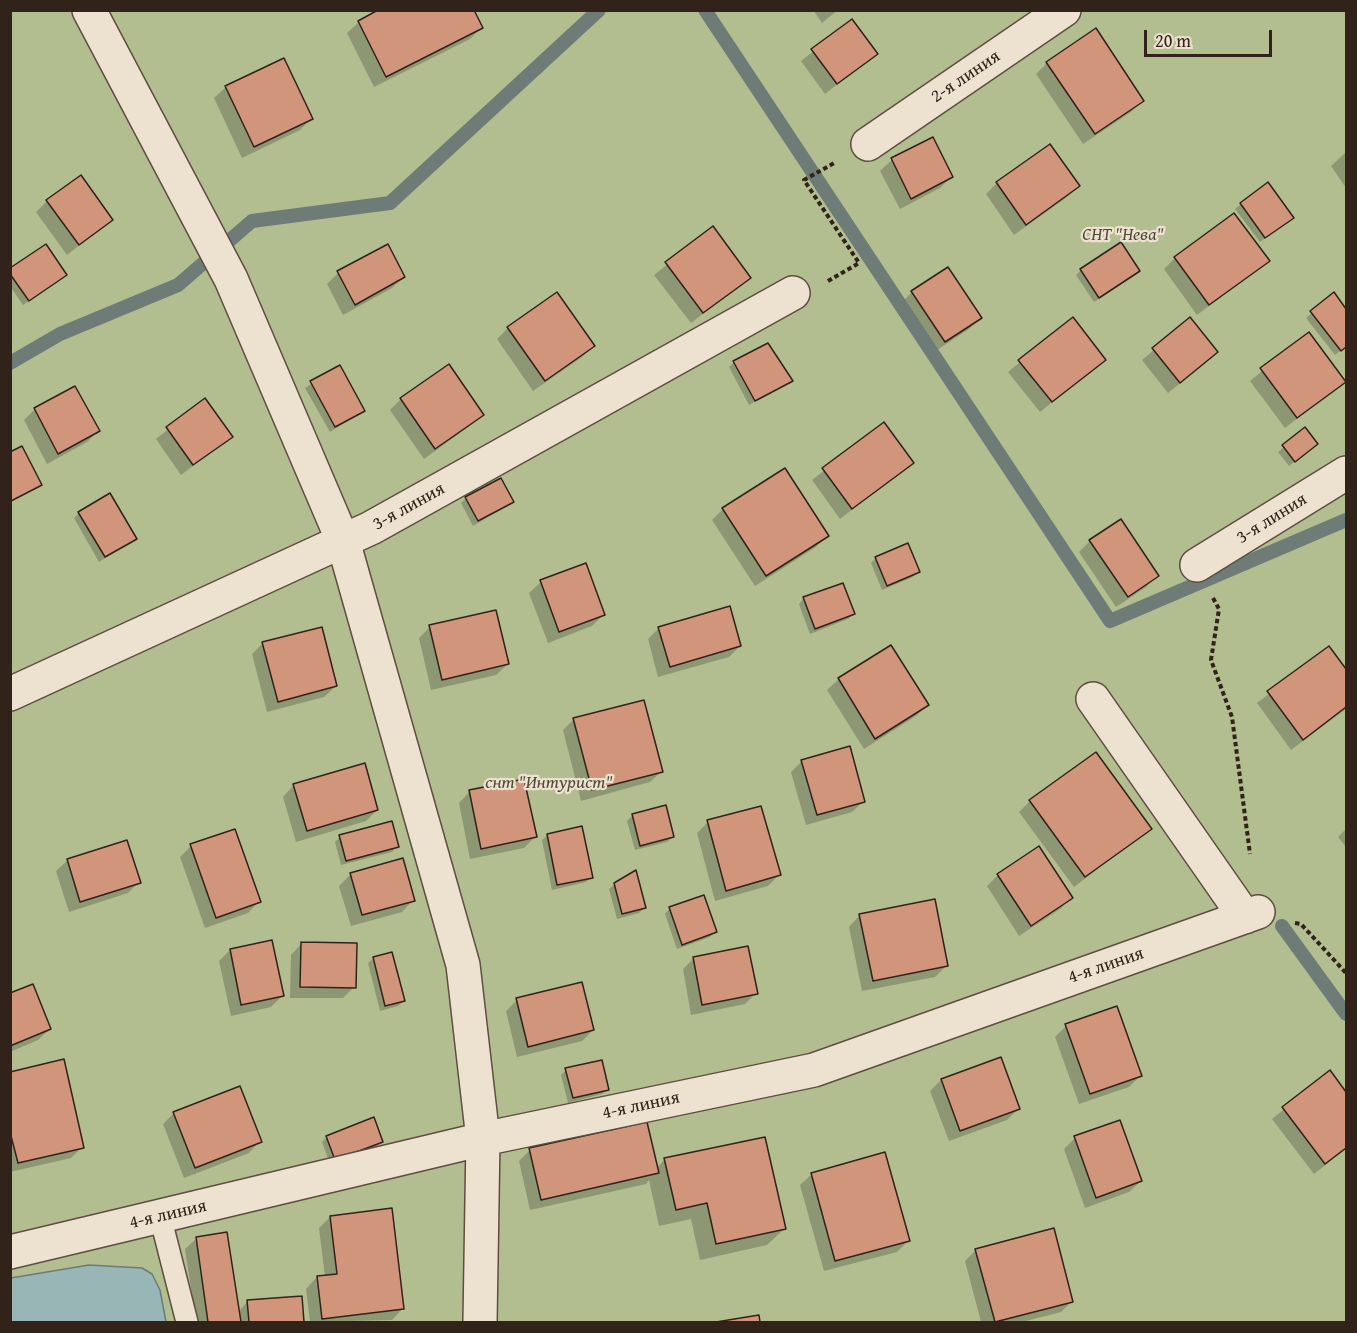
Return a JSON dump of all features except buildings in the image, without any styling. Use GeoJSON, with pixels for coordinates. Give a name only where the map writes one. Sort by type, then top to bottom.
{"type":"FeatureCollection","features":[{"type":"Feature","properties":{"kind":"street"},"geometry":{"type":"LineString","coordinates":[[89,10],[231,279],[344,541],[463,965],[483,1139],[480,1323]]}},
{"type":"Feature","properties":{"kind":"street","name":"2-я линия"},"geometry":{"type":"LineString","coordinates":[[868,144],[1064,10]]}},
{"type":"Feature","properties":{"kind":"street","name":"3-я линия"},"geometry":{"type":"LineString","coordinates":[[10,694],[344,541],[794,293]]}},
{"type":"Feature","properties":{"kind":"street","name":"3-я линия"},"geometry":{"type":"LineString","coordinates":[[1197,565],[1347,473]]}},
{"type":"Feature","properties":{"kind":"street"},"geometry":{"type":"LineString","coordinates":[[1093,699],[1252,915]]}},
{"type":"Feature","properties":{"kind":"street","name":"4-я линия"},"geometry":{"type":"LineString","coordinates":[[10,1252],[483,1139],[814,1070],[1252,915]]}},
{"type":"Feature","properties":{"kind":"lane"},"geometry":{"type":"LineString","coordinates":[[160,1216],[187,1323]]}},
{"type":"Feature","properties":{"kind":"path"},"geometry":{"type":"LineString","coordinates":[[794,293],[828,281],[859,263],[804,180],[868,144]]}},
{"type":"Feature","properties":{"kind":"path"},"geometry":{"type":"LineString","coordinates":[[1219,609],[1211,660],[1232,717],[1252,915],[1301,924],[1347,973]]}},
{"type":"Feature","properties":{"kind":"green space","name":"снт \"Интурист\""},"geometry":{"type":"Polygon","coordinates":[[[10,11],[1346,11],[1346,1322],[11,1322],[10,11]]]}},
{"type":"Feature","properties":{"kind":"water"},"geometry":{"type":"Polygon","coordinates":[[[89,1265],[142,1268],[152,1274],[160,1290],[166,1322],[11,1322],[11,1278],[89,1265]]]}},
{"type":"Feature","properties":{"kind":"waterway"},"geometry":{"type":"LineString","coordinates":[[10,363],[60,334],[178,285],[252,221],[390,203],[599,10]]}},
{"type":"Feature","properties":{"kind":"waterway"},"geometry":{"type":"LineString","coordinates":[[705,10],[1110,621],[1346,520]]}},
{"type":"Feature","properties":{"kind":"waterway"},"geometry":{"type":"LineString","coordinates":[[1282,926],[1346,1014]]}},
{"type":"Feature","properties":{"kind":"park label","name":"СНТ \"Нева\""},"geometry":{"type":"Point","coordinates":[1123,235]}}]}
